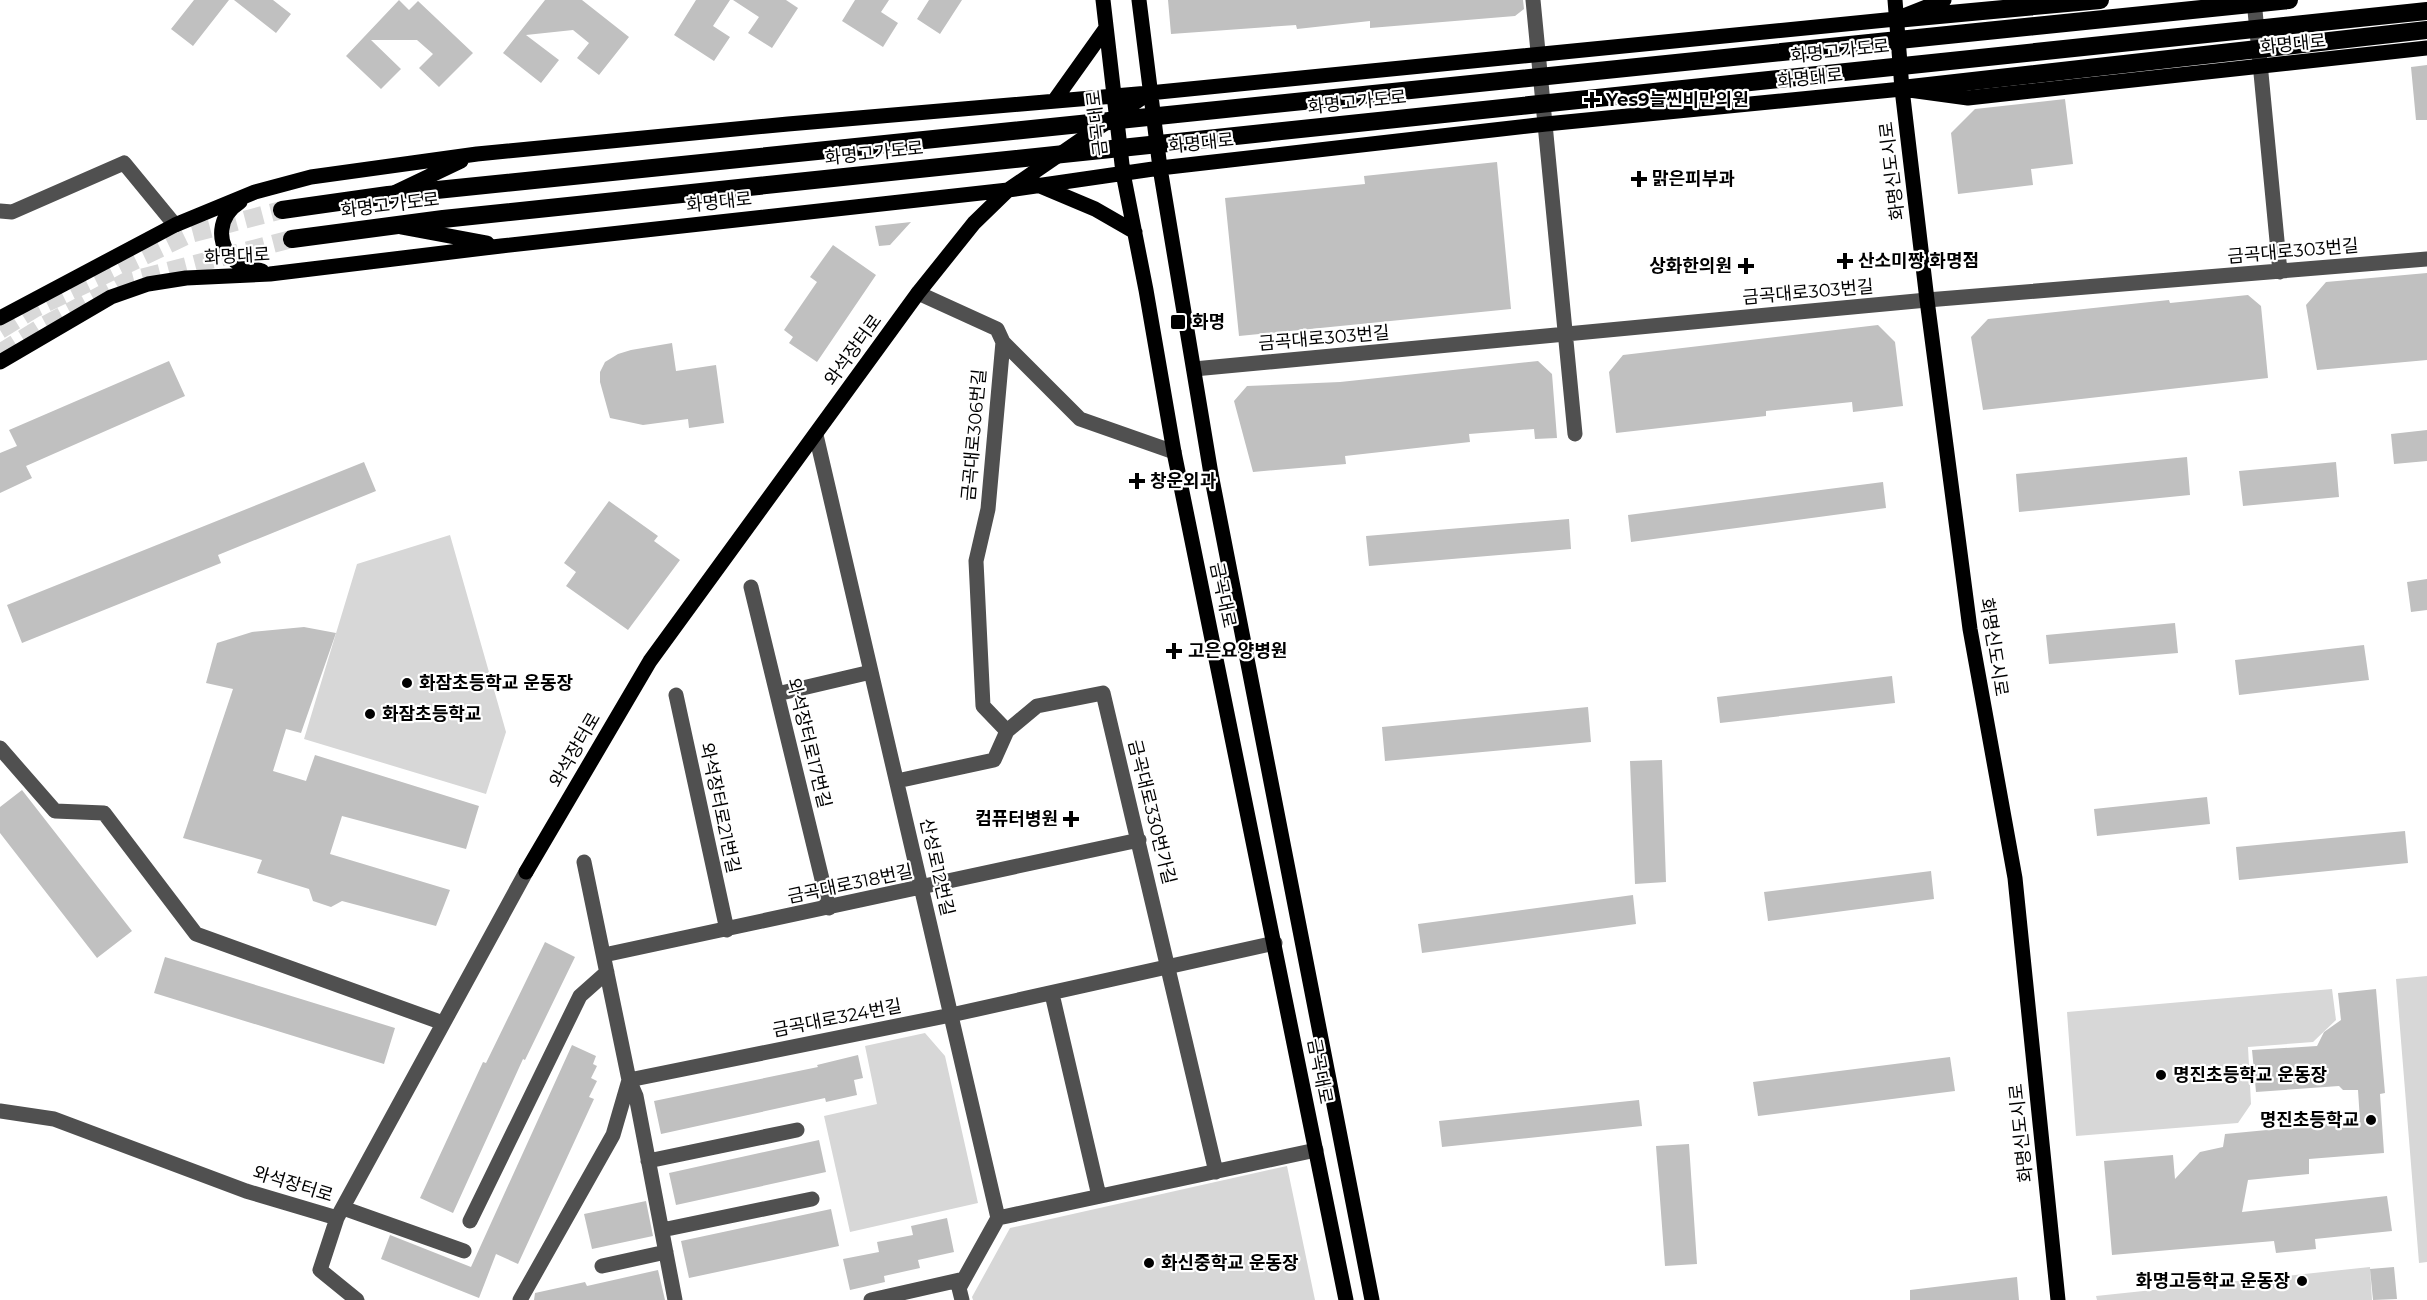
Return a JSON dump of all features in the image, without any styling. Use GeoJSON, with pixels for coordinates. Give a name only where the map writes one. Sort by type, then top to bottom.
{"type":"FeatureCollection","features":[{"type":"Feature","properties":{"kind":"highway"},"geometry":{"type":"LineString","coordinates":[[1896,19],[2100,0]]}},
{"type":"Feature","properties":{"kind":"highway","name":"화명고가도로"},"geometry":{"type":"LineString","coordinates":[[282,210],[388,195],[2289,0]]}},
{"type":"Feature","properties":{"kind":"highway","name":"화명고가도로"},"geometry":{"type":"LineString","coordinates":[[292,239],[443,219],[2427,11]]}},
{"type":"Feature","properties":{"kind":"highway"},"geometry":{"type":"LineString","coordinates":[[1902,88],[2427,30]]}},
{"type":"Feature","properties":{"kind":"main road","name":"금곡대로"},"geometry":{"type":"LineString","coordinates":[[1103,0],[1123,173],[1174,452],[1346,1300]]}},
{"type":"Feature","properties":{"kind":"main road","name":"금곡대로"},"geometry":{"type":"LineString","coordinates":[[1139,0],[1160,168],[1211,474],[1372,1300]]}},
{"type":"Feature","properties":{"kind":"main road","name":"화명신도시로"},"geometry":{"type":"LineString","coordinates":[[1895,0],[1902,88],[1927,300],[1970,629],[2015,878],[2058,1300]]}},
{"type":"Feature","properties":{"kind":"main road"},"geometry":{"type":"LineString","coordinates":[[0,318],[176,225],[255,192],[311,177],[477,154],[776,125],[1149,93],[1896,19],[1944,0]]}},
{"type":"Feature","properties":{"kind":"main road"},"geometry":{"type":"LineString","coordinates":[[1054,101],[1106,28]]}},
{"type":"Feature","properties":{"kind":"main road","name":"화명대로"},"geometry":{"type":"LineString","coordinates":[[0,362],[111,297],[148,284],[186,278],[270,274],[1546,124],[1902,88],[1968,98],[2427,48]]}},
{"type":"Feature","properties":{"kind":"main road","name":"와석장터로"},"geometry":{"type":"LineString","coordinates":[[526,872],[650,661],[918,293],[974,223],[1008,189],[1149,93]]}},
{"type":"Feature","properties":{"kind":"main road"},"geometry":{"type":"LineString","coordinates":[[388,195],[477,154]]}},
{"type":"Feature","properties":{"kind":"main road"},"geometry":{"type":"LineString","coordinates":[[1038,185],[1095,209],[1135,232]]}},
{"type":"Feature","properties":{"kind":"main road"},"geometry":{"type":"LineString","coordinates":[[255,192],[230,209],[223,219],[222,235],[226,250],[237,263],[270,274]]}},
{"type":"Feature","properties":{"kind":"main road"},"geometry":{"type":"LineString","coordinates":[[393,226],[501,246]]}},
{"type":"Feature","properties":{"kind":"street"},"geometry":{"type":"LineString","coordinates":[[1533,0],[1575,434]]}},
{"type":"Feature","properties":{"kind":"street"},"geometry":{"type":"LineString","coordinates":[[2254,0],[2280,272]]}},
{"type":"Feature","properties":{"kind":"street"},"geometry":{"type":"LineString","coordinates":[[0,211],[12,212],[124,163],[176,225]]}},
{"type":"Feature","properties":{"kind":"street","name":"금곡대로303번길"},"geometry":{"type":"LineString","coordinates":[[1194,369],[1927,300],[2427,259]]}},
{"type":"Feature","properties":{"kind":"street"},"geometry":{"type":"LineString","coordinates":[[918,293],[998,329],[1003,342],[1080,419],[1174,452]]}},
{"type":"Feature","properties":{"kind":"street","name":"금곡대로306번길"},"geometry":{"type":"LineString","coordinates":[[1003,342],[987,509],[976,561],[983,706],[1007,731]]}},
{"type":"Feature","properties":{"kind":"street","name":"산성로12번길"},"geometry":{"type":"LineString","coordinates":[[816,435],[998,1218]]}},
{"type":"Feature","properties":{"kind":"street","name":"와석장터로17번길"},"geometry":{"type":"LineString","coordinates":[[751,587],[829,908]]}},
{"type":"Feature","properties":{"kind":"street"},"geometry":{"type":"LineString","coordinates":[[777,694],[871,672]]}},
{"type":"Feature","properties":{"kind":"street","name":"금곡대로330번가길"},"geometry":{"type":"LineString","coordinates":[[897,781],[994,760],[1007,731],[1037,706],[1103,693],[1216,1172]]}},
{"type":"Feature","properties":{"kind":"street","name":"와석장터로21번길"},"geometry":{"type":"LineString","coordinates":[[676,695],[726,930]]}},
{"type":"Feature","properties":{"kind":"street"},"geometry":{"type":"LineString","coordinates":[[0,748],[55,811],[105,813],[196,934],[443,1023]]}},
{"type":"Feature","properties":{"kind":"street","name":"금곡대로318번길"},"geometry":{"type":"LineString","coordinates":[[604,956],[1139,840]]}},
{"type":"Feature","properties":{"kind":"street"},"geometry":{"type":"LineString","coordinates":[[584,862],[628,1080],[636,1096],[675,1300]]}},
{"type":"Feature","properties":{"kind":"street","name":"와석장터로"},"geometry":{"type":"LineString","coordinates":[[0,1111],[54,1119],[246,1191],[340,1213],[526,872]]}},
{"type":"Feature","properties":{"kind":"street","name":"금곡대로324번길"},"geometry":{"type":"LineString","coordinates":[[628,1080],[1052,994],[1275,943]]}},
{"type":"Feature","properties":{"kind":"street"},"geometry":{"type":"LineString","coordinates":[[470,1221],[580,996],[607,972]]}},
{"type":"Feature","properties":{"kind":"street"},"geometry":{"type":"LineString","coordinates":[[1052,994],[1099,1196]]}},
{"type":"Feature","properties":{"kind":"street"},"geometry":{"type":"LineString","coordinates":[[520,1300],[613,1135],[628,1080]]}},
{"type":"Feature","properties":{"kind":"street"},"geometry":{"type":"LineString","coordinates":[[648,1161],[797,1130]]}},
{"type":"Feature","properties":{"kind":"street"},"geometry":{"type":"LineString","coordinates":[[962,1300],[959,1288],[998,1218],[1316,1150]]}},
{"type":"Feature","properties":{"kind":"street"},"geometry":{"type":"LineString","coordinates":[[662,1230],[812,1199]]}},
{"type":"Feature","properties":{"kind":"street"},"geometry":{"type":"LineString","coordinates":[[357,1300],[321,1270],[340,1213],[464,1251]]}},
{"type":"Feature","properties":{"kind":"street"},"geometry":{"type":"LineString","coordinates":[[602,1266],[666,1252]]}},
{"type":"Feature","properties":{"kind":"street"},"geometry":{"type":"LineString","coordinates":[[871,1300],[964,1279]]}},
{"type":"Feature","properties":{"kind":"shaded area","name":"화잠초등학교 운동장"},"geometry":{"type":"Polygon","coordinates":[[[450,535],[506,732],[486,794],[304,739],[357,564],[450,535]]]}},
{"type":"Feature","properties":{"kind":"shaded area"},"geometry":{"type":"Polygon","coordinates":[[[2427,976],[2427,1262],[2419,1263],[2396,979],[2427,976]]]}},
{"type":"Feature","properties":{"kind":"shaded area","name":"명진초등학교 운동장"},"geometry":{"type":"Polygon","coordinates":[[[2332,989],[2336,1020],[2313,1042],[2248,1047],[2251,1104],[2238,1123],[2076,1136],[2067,1012],[2332,989]]]}},
{"type":"Feature","properties":{"kind":"shaded area"},"geometry":{"type":"Polygon","coordinates":[[[925,1033],[945,1056],[978,1203],[850,1232],[824,1116],[877,1104],[865,1046],[925,1033]]]}},
{"type":"Feature","properties":{"kind":"shaded area","name":"화신중학교 운동장"},"geometry":{"type":"Polygon","coordinates":[[[1287,1166],[1315,1300],[973,1300],[972,1297],[1010,1228],[1287,1166]]]}},
{"type":"Feature","properties":{"kind":"shaded area","name":"화명고등학교 운동장"},"geometry":{"type":"Polygon","coordinates":[[[2370,1267],[2372,1300],[2097,1300],[2096,1296],[2370,1267]]]}},
{"type":"Feature","properties":{"kind":"building"},"geometry":{"type":"Polygon","coordinates":[[[194,0],[229,0],[193,46],[171,29],[194,0]]]}},
{"type":"Feature","properties":{"kind":"building"},"geometry":{"type":"Polygon","coordinates":[[[234,0],[273,0],[291,14],[276,33],[234,0]]]}},
{"type":"Feature","properties":{"kind":"building"},"geometry":{"type":"Polygon","coordinates":[[[399,0],[409,10],[418,1],[473,53],[439,87],[419,68],[433,54],[417,40],[371,40],[401,69],[381,89],[346,56],[399,0]]]}},
{"type":"Feature","properties":{"kind":"building"},"geometry":{"type":"Polygon","coordinates":[[[545,0],[582,0],[629,37],[599,75],[577,58],[589,43],[573,30],[526,35],[559,60],[541,83],[503,53],[545,0]]]}},
{"type":"Feature","properties":{"kind":"building"},"geometry":{"type":"Polygon","coordinates":[[[696,0],[730,0],[713,26],[730,37],[714,61],[674,35],[696,0]]]}},
{"type":"Feature","properties":{"kind":"building"},"geometry":{"type":"Polygon","coordinates":[[[733,0],[786,0],[798,8],[772,48],[748,33],[759,17],[733,0]]]}},
{"type":"Feature","properties":{"kind":"building"},"geometry":{"type":"Polygon","coordinates":[[[855,0],[889,0],[881,12],[898,23],[883,47],[842,21],[855,0]]]}},
{"type":"Feature","properties":{"kind":"building"},"geometry":{"type":"Polygon","coordinates":[[[929,0],[962,0],[940,34],[917,19],[929,0]]]}},
{"type":"Feature","properties":{"kind":"building"},"geometry":{"type":"Polygon","coordinates":[[[1168,0],[1523,0],[1524,9],[1515,16],[1370,28],[1370,21],[1297,29],[1296,25],[1171,34],[1168,0]]]}},
{"type":"Feature","properties":{"kind":"building"},"geometry":{"type":"Polygon","coordinates":[[[2427,65],[2427,120],[2416,120],[2411,67],[2427,65]]]}},
{"type":"Feature","properties":{"kind":"building"},"geometry":{"type":"Polygon","coordinates":[[[2065,99],[2073,164],[2031,169],[2033,185],[1958,194],[1951,133],[1975,109],[2065,99]]]}},
{"type":"Feature","properties":{"kind":"building"},"geometry":{"type":"Polygon","coordinates":[[[1497,162],[1511,309],[1239,336],[1225,198],[1365,184],[1364,176],[1497,162]]]}},
{"type":"Feature","properties":{"kind":"building"},"geometry":{"type":"Polygon","coordinates":[[[911,222],[890,245],[879,246],[875,226],[911,222]]]}},
{"type":"Feature","properties":{"kind":"building"},"geometry":{"type":"Polygon","coordinates":[[[833,245],[876,275],[817,362],[789,343],[793,337],[784,330],[817,282],[810,277],[833,245]]]}},
{"type":"Feature","properties":{"kind":"building"},"geometry":{"type":"Polygon","coordinates":[[[2427,273],[2427,360],[2317,370],[2306,305],[2326,282],[2427,273]]]}},
{"type":"Feature","properties":{"kind":"building"},"geometry":{"type":"Polygon","coordinates":[[[2248,295],[2261,306],[2268,378],[1983,410],[1971,337],[1988,319],[2169,300],[2170,303],[2248,295]]]}},
{"type":"Feature","properties":{"kind":"building"},"geometry":{"type":"Polygon","coordinates":[[[1878,325],[1895,342],[1903,406],[1853,412],[1852,402],[1766,411],[1766,416],[1616,433],[1609,372],[1623,355],[1878,325]]]}},
{"type":"Feature","properties":{"kind":"building"},"geometry":{"type":"Polygon","coordinates":[[[672,343],[676,371],[716,365],[724,423],[689,428],[688,419],[643,425],[610,418],[600,382],[600,372],[605,362],[618,354],[631,350],[672,343]]]}},
{"type":"Feature","properties":{"kind":"building"},"geometry":{"type":"Polygon","coordinates":[[[169,361],[185,396],[26,466],[32,478],[0,493],[0,453],[17,446],[9,430],[169,361]]]}},
{"type":"Feature","properties":{"kind":"building"},"geometry":{"type":"Polygon","coordinates":[[[1538,361],[1552,374],[1557,438],[1535,439],[1534,429],[1469,434],[1470,442],[1345,456],[1346,464],[1253,472],[1234,401],[1247,386],[1340,382],[1538,361]]]}},
{"type":"Feature","properties":{"kind":"building"},"geometry":{"type":"Polygon","coordinates":[[[2427,430],[2427,461],[2394,464],[2391,434],[2427,430]]]}},
{"type":"Feature","properties":{"kind":"building"},"geometry":{"type":"Polygon","coordinates":[[[2187,457],[2190,495],[2019,512],[2016,474],[2187,457]]]}},
{"type":"Feature","properties":{"kind":"building"},"geometry":{"type":"Polygon","coordinates":[[[364,462],[376,491],[218,555],[221,563],[22,643],[7,605],[364,462]]]}},
{"type":"Feature","properties":{"kind":"building"},"geometry":{"type":"Polygon","coordinates":[[[2336,462],[2339,497],[2243,506],[2239,471],[2336,462]]]}},
{"type":"Feature","properties":{"kind":"building"},"geometry":{"type":"Polygon","coordinates":[[[1883,482],[1886,508],[1631,542],[1628,515],[1883,482]]]}},
{"type":"Feature","properties":{"kind":"building"},"geometry":{"type":"Polygon","coordinates":[[[609,501],[658,536],[654,541],[680,560],[628,630],[566,586],[576,572],[564,563],[609,501]]]}},
{"type":"Feature","properties":{"kind":"building"},"geometry":{"type":"Polygon","coordinates":[[[1569,519],[1571,549],[1369,566],[1366,536],[1569,519]]]}},
{"type":"Feature","properties":{"kind":"building"},"geometry":{"type":"Polygon","coordinates":[[[2427,579],[2427,610],[2411,612],[2407,582],[2427,579]]]}},
{"type":"Feature","properties":{"kind":"building"},"geometry":{"type":"Polygon","coordinates":[[[2175,623],[2178,653],[2049,664],[2046,635],[2175,623]]]}},
{"type":"Feature","properties":{"kind":"building"},"geometry":{"type":"Polygon","coordinates":[[[304,627],[336,633],[301,733],[286,729],[273,771],[306,781],[315,755],[479,806],[466,849],[342,816],[330,854],[450,890],[436,926],[342,901],[331,907],[313,901],[309,889],[257,873],[262,860],[183,838],[233,689],[206,683],[217,643],[252,632],[304,627]]]}},
{"type":"Feature","properties":{"kind":"building"},"geometry":{"type":"Polygon","coordinates":[[[2364,645],[2369,680],[2239,695],[2235,660],[2364,645]]]}},
{"type":"Feature","properties":{"kind":"building"},"geometry":{"type":"Polygon","coordinates":[[[1892,676],[1895,703],[1720,723],[1717,697],[1892,676]]]}},
{"type":"Feature","properties":{"kind":"building"},"geometry":{"type":"Polygon","coordinates":[[[1588,707],[1591,742],[1385,761],[1382,727],[1588,707]]]}},
{"type":"Feature","properties":{"kind":"building"},"geometry":{"type":"Polygon","coordinates":[[[1662,760],[1666,882],[1635,884],[1630,761],[1662,760]]]}},
{"type":"Feature","properties":{"kind":"building"},"geometry":{"type":"Polygon","coordinates":[[[22,790],[132,931],[97,958],[0,833],[0,807],[22,790]]]}},
{"type":"Feature","properties":{"kind":"building"},"geometry":{"type":"Polygon","coordinates":[[[2207,797],[2210,824],[2097,836],[2094,809],[2207,797]]]}},
{"type":"Feature","properties":{"kind":"building"},"geometry":{"type":"Polygon","coordinates":[[[2405,831],[2408,863],[2239,880],[2236,847],[2405,831]]]}},
{"type":"Feature","properties":{"kind":"building"},"geometry":{"type":"Polygon","coordinates":[[[1931,871],[1934,899],[1768,921],[1764,892],[1931,871]]]}},
{"type":"Feature","properties":{"kind":"building"},"geometry":{"type":"Polygon","coordinates":[[[1633,895],[1636,924],[1422,953],[1418,924],[1633,895]]]}},
{"type":"Feature","properties":{"kind":"building"},"geometry":{"type":"Polygon","coordinates":[[[545,942],[575,957],[525,1060],[523,1059],[453,1213],[420,1198],[483,1062],[486,1063],[545,942]]]}},
{"type":"Feature","properties":{"kind":"building"},"geometry":{"type":"Polygon","coordinates":[[[165,957],[395,1028],[384,1064],[154,993],[165,957]]]}},
{"type":"Feature","properties":{"kind":"building","name":"명진초등학교"},"geometry":{"type":"Polygon","coordinates":[[[2376,989],[2385,1093],[2380,1094],[2384,1153],[2309,1159],[2309,1174],[2248,1180],[2242,1212],[2387,1196],[2392,1231],[2315,1239],[2316,1249],[2276,1253],[2274,1241],[2112,1255],[2104,1161],[2173,1155],[2175,1179],[2200,1152],[2223,1147],[2225,1134],[2360,1121],[2358,1090],[2343,1090],[2339,1086],[2256,1092],[2252,1050],[2317,1046],[2324,1032],[2341,1020],[2338,993],[2376,989]]]}},
{"type":"Feature","properties":{"kind":"building"},"geometry":{"type":"Polygon","coordinates":[[[572,1045],[596,1056],[593,1064],[597,1066],[591,1078],[597,1081],[589,1097],[594,1099],[518,1264],[496,1254],[479,1298],[381,1259],[390,1235],[471,1267],[572,1045]]]}},
{"type":"Feature","properties":{"kind":"building"},"geometry":{"type":"Polygon","coordinates":[[[858,1055],[863,1078],[854,1080],[857,1095],[826,1102],[825,1098],[661,1134],[654,1101],[818,1067],[817,1065],[858,1055]]]}},
{"type":"Feature","properties":{"kind":"building"},"geometry":{"type":"Polygon","coordinates":[[[1950,1057],[1955,1091],[1758,1116],[1753,1082],[1950,1057]]]}},
{"type":"Feature","properties":{"kind":"building"},"geometry":{"type":"Polygon","coordinates":[[[1639,1100],[1642,1126],[1442,1147],[1439,1121],[1639,1100]]]}},
{"type":"Feature","properties":{"kind":"building"},"geometry":{"type":"Polygon","coordinates":[[[819,1140],[826,1172],[676,1205],[669,1173],[819,1140]]]}},
{"type":"Feature","properties":{"kind":"building"},"geometry":{"type":"Polygon","coordinates":[[[1689,1144],[1697,1264],[1665,1266],[1656,1146],[1689,1144]]]}},
{"type":"Feature","properties":{"kind":"building"},"geometry":{"type":"Polygon","coordinates":[[[646,1201],[653,1236],[592,1249],[584,1214],[646,1201]]]}},
{"type":"Feature","properties":{"kind":"building"},"geometry":{"type":"Polygon","coordinates":[[[831,1209],[839,1246],[689,1278],[681,1241],[831,1209]]]}},
{"type":"Feature","properties":{"kind":"building"},"geometry":{"type":"Polygon","coordinates":[[[947,1218],[954,1252],[918,1260],[920,1268],[884,1276],[885,1282],[850,1290],[843,1259],[879,1252],[877,1242],[913,1235],[911,1226],[947,1218]]]}},
{"type":"Feature","properties":{"kind":"building"},"geometry":{"type":"Polygon","coordinates":[[[2394,1267],[2397,1299],[2373,1300],[2370,1269],[2394,1267]]]}},
{"type":"Feature","properties":{"kind":"building"},"geometry":{"type":"Polygon","coordinates":[[[658,1270],[665,1300],[534,1300],[535,1293],[585,1282],[587,1286],[658,1270]]]}},
{"type":"Feature","properties":{"kind":"building"},"geometry":{"type":"Polygon","coordinates":[[[2017,1277],[2019,1300],[1910,1300],[1910,1290],[2017,1277]]]}},
{"type":"Feature","properties":{"kind":"tunnel"},"geometry":{"type":"LineString","coordinates":[[0,330],[34,309],[190,234],[282,210]]}},
{"type":"Feature","properties":{"kind":"tunnel"},"geometry":{"type":"LineString","coordinates":[[0,353],[43,326],[125,282],[292,239]]}},
{"type":"Feature","properties":{"kind":"place","name":"Yes9늘씬비만의원"},"geometry":{"type":"Point","coordinates":[1592,100]}},
{"type":"Feature","properties":{"kind":"place","name":"맑은피부과"},"geometry":{"type":"Point","coordinates":[1639,179]}},
{"type":"Feature","properties":{"kind":"place","name":"산소미짱 화명점"},"geometry":{"type":"Point","coordinates":[1845,261]}},
{"type":"Feature","properties":{"kind":"place","name":"상화한의원"},"geometry":{"type":"Point","coordinates":[1746,266]}},
{"type":"Feature","properties":{"kind":"place","name":"화명"},"geometry":{"type":"Point","coordinates":[1178,322]}},
{"type":"Feature","properties":{"kind":"place","name":"창운외과"},"geometry":{"type":"Point","coordinates":[1137,481]}},
{"type":"Feature","properties":{"kind":"place","name":"고은요양병원"},"geometry":{"type":"Point","coordinates":[1174,651]}},
{"type":"Feature","properties":{"kind":"place","name":"화잠초등학교 운동장"},"geometry":{"type":"Point","coordinates":[407,683]}},
{"type":"Feature","properties":{"kind":"place","name":"화잠초등학교"},"geometry":{"type":"Point","coordinates":[370,714]}},
{"type":"Feature","properties":{"kind":"place","name":"컴퓨터병원"},"geometry":{"type":"Point","coordinates":[1071,819]}},
{"type":"Feature","properties":{"kind":"place","name":"명진초등학교 운동장"},"geometry":{"type":"Point","coordinates":[2161,1075]}},
{"type":"Feature","properties":{"kind":"place","name":"명진초등학교"},"geometry":{"type":"Point","coordinates":[2371,1120]}},
{"type":"Feature","properties":{"kind":"place","name":"화신중학교 운동장"},"geometry":{"type":"Point","coordinates":[1149,1263]}},
{"type":"Feature","properties":{"kind":"place","name":"화명고등학교 운동장"},"geometry":{"type":"Point","coordinates":[2302,1281]}}]}
